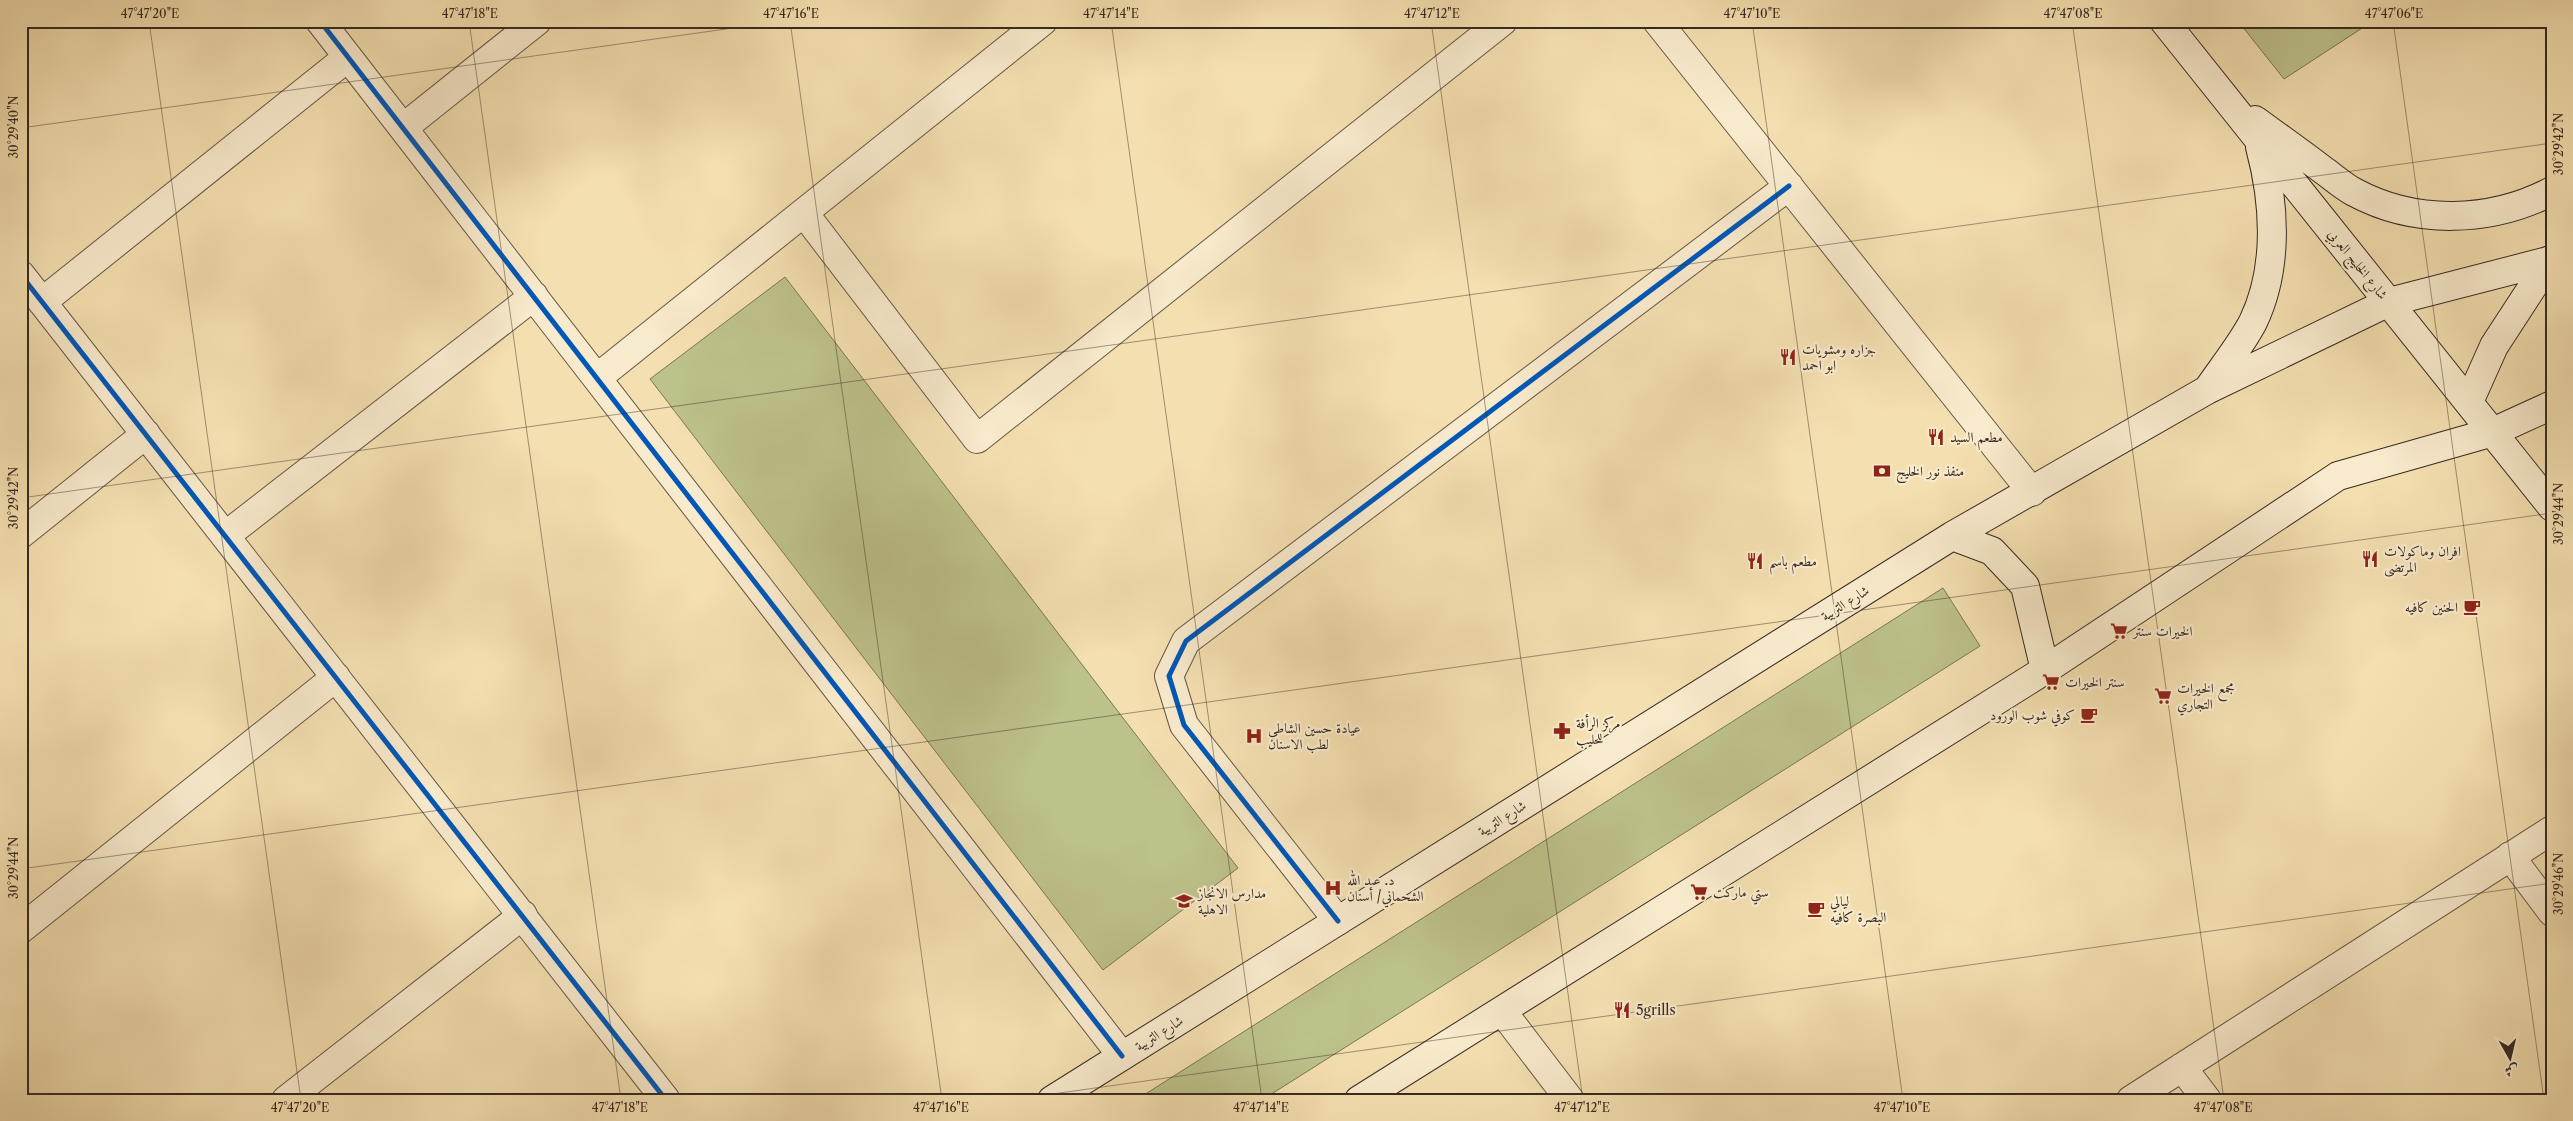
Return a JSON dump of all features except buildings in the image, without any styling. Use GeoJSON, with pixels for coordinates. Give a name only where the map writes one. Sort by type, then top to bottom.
{"type":"FeatureCollection","features":[{"type":"Feature","properties":{"kind":"street"},"geometry":{"type":"LineString","coordinates":[[320,21],[1122,1056]]}},
{"type":"Feature","properties":{"kind":"street"},"geometry":{"type":"LineString","coordinates":[[403,128],[538,21]]}},
{"type":"Feature","properties":{"kind":"street"},"geometry":{"type":"LineString","coordinates":[[597,378],[1043,21]]}},
{"type":"Feature","properties":{"kind":"street"},"geometry":{"type":"LineString","coordinates":[[804,212],[977,439],[1503,21]]}},
{"type":"Feature","properties":{"kind":"street"},"geometry":{"type":"LineString","coordinates":[[1657,21],[2032,492]]}},
{"type":"Feature","properties":{"kind":"street","name":"شارع الخليج العربي"},"geometry":{"type":"LineString","coordinates":[[2164,21],[2552,507]]}},
{"type":"Feature","properties":{"kind":"street"},"geometry":{"type":"LineString","coordinates":[[42,302],[348,57]]}},
{"type":"Feature","properties":{"kind":"street"},"geometry":{"type":"LineString","coordinates":[[2226,99],[2354,192],[2395,209],[2437,216],[2480,215],[2527,204],[2552,191]]}},
{"type":"Feature","properties":{"kind":"street"},"geometry":{"type":"LineString","coordinates":[[2207,390],[2253,322],[2271,266],[2270,183],[2258,138]]}},
{"type":"Feature","properties":{"kind":"street"},"geometry":{"type":"LineString","coordinates":[[1338,921],[1184,725],[1169,676],[1186,641],[1789,186]]}},
{"type":"Feature","properties":{"kind":"street"},"geometry":{"type":"LineString","coordinates":[[2469,402],[2494,346],[2551,260]]}},
{"type":"Feature","properties":{"kind":"street","name":"شارع التربية"},"geometry":{"type":"LineString","coordinates":[[1052,1100],[1952,536],[2032,492],[2207,390],[2389,302],[2551,260]]}},
{"type":"Feature","properties":{"kind":"street"},"geometry":{"type":"LineString","coordinates":[[21,275],[666,1100]]}},
{"type":"Feature","properties":{"kind":"street"},"geometry":{"type":"LineString","coordinates":[[225,536],[534,296]]}},
{"type":"Feature","properties":{"kind":"street"},"geometry":{"type":"LineString","coordinates":[[1359,1100],[2045,670],[2338,476],[2493,432],[2552,405]]}},
{"type":"Feature","properties":{"kind":"street"},"geometry":{"type":"LineString","coordinates":[[21,534],[146,434]]}},
{"type":"Feature","properties":{"kind":"street"},"geometry":{"type":"LineString","coordinates":[[1952,536],[1992,551],[2025,586],[2045,670]]}},
{"type":"Feature","properties":{"kind":"street"},"geometry":{"type":"LineString","coordinates":[[21,929],[336,677]]}},
{"type":"Feature","properties":{"kind":"street"},"geometry":{"type":"LineString","coordinates":[[2131,1100],[2552,830]]}},
{"type":"Feature","properties":{"kind":"street"},"geometry":{"type":"LineString","coordinates":[[2510,856],[2552,912]]}},
{"type":"Feature","properties":{"kind":"street"},"geometry":{"type":"LineString","coordinates":[[286,1100],[523,915]]}},
{"type":"Feature","properties":{"kind":"street"},"geometry":{"type":"LineString","coordinates":[[1502,1011],[1570,1100]]}},
{"type":"Feature","properties":{"kind":"street"},"geometry":{"type":"LineString","coordinates":[[2182,1067],[2207,1100]]}},
{"type":"Feature","properties":{"kind":"green space"},"geometry":{"type":"Polygon","coordinates":[[[2238,21],[2373,21],[2284,79],[2238,21]]]}},
{"type":"Feature","properties":{"kind":"green space"},"geometry":{"type":"Polygon","coordinates":[[[785,277],[1238,868],[1103,970],[650,379],[785,277]]]}},
{"type":"Feature","properties":{"kind":"green space"},"geometry":{"type":"Polygon","coordinates":[[[1943,588],[1980,646],[1262,1100],[1136,1100],[1943,588]]]}},
{"type":"Feature","properties":{"kind":"cycle path"},"geometry":{"type":"LineString","coordinates":[[320,21],[1122,1056]]}},
{"type":"Feature","properties":{"kind":"cycle path"},"geometry":{"type":"LineString","coordinates":[[1338,921],[1184,725],[1169,676],[1186,641],[1789,186]]}},
{"type":"Feature","properties":{"kind":"cycle path"},"geometry":{"type":"LineString","coordinates":[[21,275],[666,1100]]}},
{"type":"Feature","properties":{"kind":"place","name":"جزاره ومشويات ابو احمد"},"geometry":{"type":"Point","coordinates":[1788,357]}},
{"type":"Feature","properties":{"kind":"place","name":"مطعم السيد"},"geometry":{"type":"Point","coordinates":[1936,437]}},
{"type":"Feature","properties":{"kind":"place","name":"منفذ نور الخليج"},"geometry":{"type":"Point","coordinates":[1882,471]}},
{"type":"Feature","properties":{"kind":"place","name":"افران وماكولات المرتضى"},"geometry":{"type":"Point","coordinates":[2370,559]}},
{"type":"Feature","properties":{"kind":"place","name":"مطعم باسم"},"geometry":{"type":"Point","coordinates":[1755,561]}},
{"type":"Feature","properties":{"kind":"place","name":"الحنين كافيه"},"geometry":{"type":"Point","coordinates":[2472,607]}},
{"type":"Feature","properties":{"kind":"place","name":"الخيرات سنتر"},"geometry":{"type":"Point","coordinates":[2119,631]}},
{"type":"Feature","properties":{"kind":"place","name":"سنتر الخيرات"},"geometry":{"type":"Point","coordinates":[2051,682]}},
{"type":"Feature","properties":{"kind":"place","name":"مجمع الخيرات التجاري"},"geometry":{"type":"Point","coordinates":[2163,696]}},
{"type":"Feature","properties":{"kind":"place","name":"كوفي شوب الورود"},"geometry":{"type":"Point","coordinates":[2089,715]}},
{"type":"Feature","properties":{"kind":"place","name":"مركز الرأفة للحليب"},"geometry":{"type":"Point","coordinates":[1562,731]}},
{"type":"Feature","properties":{"kind":"place","name":"عيادة حسين الشاطي لطب الاسنان"},"geometry":{"type":"Point","coordinates":[1254,736]}},
{"type":"Feature","properties":{"kind":"place","name":"د. عبد الله الشحماني/ أسنان"},"geometry":{"type":"Point","coordinates":[1333,888]}},
{"type":"Feature","properties":{"kind":"place","name":"ستي ماركت"},"geometry":{"type":"Point","coordinates":[1699,892]}},
{"type":"Feature","properties":{"kind":"place","name":"مدارس الانجاز الاهلية"},"geometry":{"type":"Point","coordinates":[1184,901]}},
{"type":"Feature","properties":{"kind":"place","name":"ليالي البصرة كافيه"},"geometry":{"type":"Point","coordinates":[1816,909]}},
{"type":"Feature","properties":{"kind":"place","name":"5grills"},"geometry":{"type":"Point","coordinates":[1622,1010]}}]}
